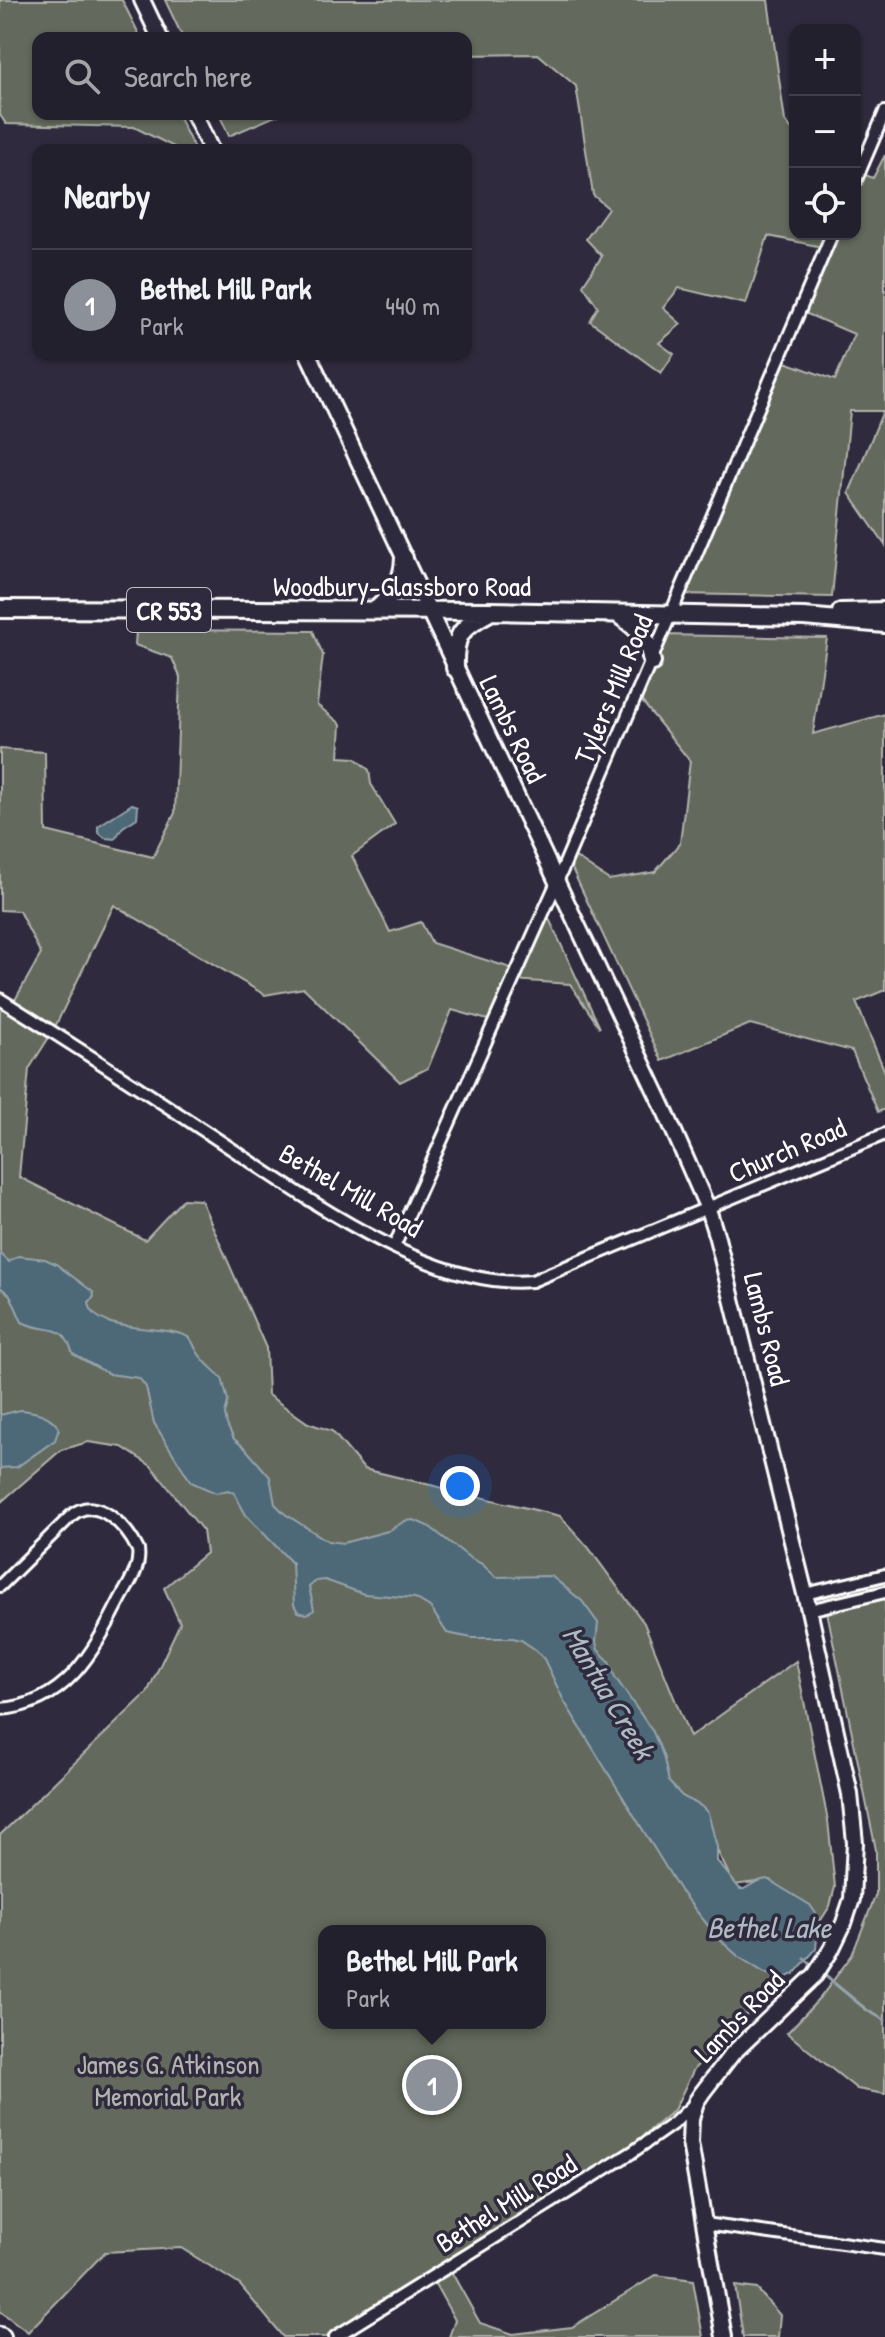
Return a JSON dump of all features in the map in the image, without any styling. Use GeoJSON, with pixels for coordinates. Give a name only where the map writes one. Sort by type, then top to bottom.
{"type":"FeatureCollection","features":[{"type":"Feature","properties":{"kind":"main road"},"geometry":{"type":"LineString","coordinates":[[142,0],[157,32]]}},
{"type":"Feature","properties":{"kind":"main road"},"geometry":{"type":"LineString","coordinates":[[197,120],[208,144]]}},
{"type":"Feature","properties":{"kind":"main road","name":"Lambs Road"},"geometry":{"type":"LineString","coordinates":[[311,360],[708,1209],[809,1610],[850,1794],[855,1843],[852,1899],[844,1923],[821,1966],[732,2054],[696,2102],[691,2119],[690,2143],[724,2337]]}},
{"type":"Feature","properties":{"kind":"main road"},"geometry":{"type":"LineString","coordinates":[[375,611],[397,589],[404,574],[404,558]]}},
{"type":"Feature","properties":{"kind":"main road","name":"Woodbury-Glassboro Road"},"geometry":{"type":"LineString","coordinates":[[0,609],[492,611],[804,617],[885,624]]}},
{"type":"Feature","properties":{"kind":"main road"},"geometry":{"type":"LineString","coordinates":[[455,668],[454,648],[461,632],[492,611]]}},
{"type":"Feature","properties":{"kind":"main road","name":"Woodbury-Glassboro Road"},"geometry":{"type":"LineString","coordinates":[[804,617],[838,612],[885,611]]}},
{"type":"Feature","properties":{"kind":"main road"},"geometry":{"type":"LineString","coordinates":[[618,614],[648,640],[652,662]]}},
{"type":"Feature","properties":{"kind":"street"},"geometry":{"type":"LineString","coordinates":[[861,168],[885,112]]}},
{"type":"Feature","properties":{"kind":"street","name":"Tylers Mill Road"},"geometry":{"type":"LineString","coordinates":[[394,1247],[557,882],[829,240]]}},
{"type":"Feature","properties":{"kind":"street","name":"Bethel Mill Road"},"geometry":{"type":"LineString","coordinates":[[0,999],[315,1202],[394,1247],[455,1272],[482,1280],[510,1283],[532,1281],[708,1209]]}},
{"type":"Feature","properties":{"kind":"street","name":"Church Road"},"geometry":{"type":"LineString","coordinates":[[708,1209],[885,1134]]}},
{"type":"Feature","properties":{"kind":"street"},"geometry":{"type":"LineString","coordinates":[[0,1586],[80,1509],[91,1507],[106,1513],[138,1550],[136,1570],[96,1646],[81,1667],[48,1693],[19,1706],[0,1709]]}},
{"type":"Feature","properties":{"kind":"street"},"geometry":{"type":"LineString","coordinates":[[805,1594],[885,1575]]}},
{"type":"Feature","properties":{"kind":"street"},"geometry":{"type":"LineString","coordinates":[[809,1610],[885,1592]]}},
{"type":"Feature","properties":{"kind":"street","name":"Bethel Mill Road"},"geometry":{"type":"LineString","coordinates":[[335,2337],[658,2135],[696,2102]]}},
{"type":"Feature","properties":{"kind":"street"},"geometry":{"type":"LineString","coordinates":[[704,2224],[885,2249]]}},
{"type":"Feature","properties":{"kind":"green space"},"geometry":{"type":"Polygon","coordinates":[[[0,0],[122,0],[138,32],[32,32],[32,120],[180,120],[192,144],[168,144],[134,127],[6,124],[0,115],[0,0]]]}},
{"type":"Feature","properties":{"kind":"green space"},"geometry":{"type":"Polygon","coordinates":[[[165,0],[768,0],[785,121],[789,126],[789,240],[861,240],[861,173],[873,178],[885,155],[885,545],[849,493],[883,411],[850,411],[832,597],[679,594],[780,360],[835,380],[854,334],[800,311],[827,248],[768,236],[746,304],[679,288],[663,308],[681,324],[659,343],[674,354],[661,373],[590,321],[598,307],[583,285],[602,256],[586,239],[608,208],[593,195],[576,86],[538,54],[472,55],[472,32],[180,32],[165,0]]]}},
{"type":"Feature","properties":{"kind":"green space"},"geometry":{"type":"Polygon","coordinates":[[[222,120],[266,120],[229,136],[222,120]]]}},
{"type":"Feature","properties":{"kind":"green space","name":"James G. Atkinson Memorial Park"},"geometry":{"type":"Polygon","coordinates":[[[136,630],[313,631],[323,655],[317,705],[341,724],[339,757],[355,758],[369,770],[371,784],[395,824],[352,856],[390,932],[421,922],[432,943],[517,970],[544,908],[600,1028],[570,984],[513,980],[495,1022],[452,1010],[428,1068],[400,1082],[304,988],[265,995],[114,905],[53,1031],[29,1069],[19,1177],[145,1240],[183,1199],[201,1200],[266,1348],[268,1395],[308,1423],[332,1431],[364,1469],[560,1516],[588,1547],[644,1623],[690,1737],[796,1661],[828,1821],[835,1887],[830,1906],[814,1931],[770,1880],[734,1885],[694,1803],[681,1892],[782,1978],[694,2069],[674,2110],[627,2149],[447,2264],[480,2323],[513,2334],[572,2327],[656,2275],[693,2280],[703,2337],[449,2337],[455,2320],[430,2275],[335,2337],[283,2337],[240,2285],[181,2248],[105,2252],[28,2332],[0,2311],[0,1835],[147,1693],[180,1623],[164,1588],[206,1553],[203,1531],[151,1466],[122,1447],[88,1442],[61,1450],[0,1503],[0,1002],[11,1007],[41,954],[19,911],[0,910],[0,749],[45,752],[46,831],[153,857],[175,813],[180,677],[172,658],[135,645],[136,630]]]}},
{"type":"Feature","properties":{"kind":"green space"},"geometry":{"type":"Polygon","coordinates":[[[661,635],[827,638],[813,734],[885,714],[885,990],[856,1002],[885,1072],[885,1109],[878,1112],[852,1051],[750,1024],[662,1061],[566,856],[568,852],[609,880],[655,872],[680,843],[690,761],[636,694],[661,635]]]}},
{"type":"Feature","properties":{"kind":"green space"},"geometry":{"type":"Polygon","coordinates":[[[885,1574],[885,2094],[857,2089],[787,2033],[820,1998],[852,1955],[876,1894],[876,1850],[824,1597],[885,1574]]]}},
{"type":"Feature","properties":{"kind":"green space"},"geometry":{"type":"Polygon","coordinates":[[[735,2286],[757,2289],[780,2315],[778,2337],[743,2337],[735,2286]]]}},
{"type":"Feature","properties":{"kind":"water"},"geometry":{"type":"Polygon","coordinates":[[[132,804],[138,806],[137,818],[123,827],[115,839],[105,838],[98,832],[98,826],[132,804]]]}},
{"type":"Feature","properties":{"kind":"water","name":"Bethel Lake"},"geometry":{"type":"Polygon","coordinates":[[[0,1253],[9,1262],[18,1256],[45,1259],[56,1264],[93,1292],[94,1297],[89,1302],[93,1312],[102,1320],[176,1332],[190,1339],[202,1359],[222,1378],[228,1401],[225,1415],[227,1425],[234,1439],[270,1477],[275,1504],[285,1514],[328,1541],[343,1543],[388,1531],[405,1521],[414,1520],[430,1527],[496,1577],[551,1576],[582,1601],[598,1623],[598,1650],[609,1661],[615,1677],[653,1732],[663,1755],[669,1782],[682,1796],[708,1813],[717,1847],[717,1861],[740,1889],[767,1879],[810,1905],[819,1918],[816,1949],[794,1974],[782,1979],[765,1973],[739,1957],[718,1938],[681,1892],[536,1650],[513,1638],[472,1638],[447,1633],[430,1607],[415,1598],[364,1594],[325,1580],[316,1581],[309,1587],[314,1610],[307,1614],[298,1612],[294,1605],[292,1563],[246,1515],[234,1493],[228,1490],[216,1493],[191,1482],[154,1423],[146,1387],[139,1378],[109,1374],[73,1354],[69,1343],[59,1332],[22,1322],[10,1295],[0,1287],[0,1253]]]}},
{"type":"Feature","properties":{"kind":"water"},"geometry":{"type":"Polygon","coordinates":[[[20,1410],[42,1415],[52,1420],[59,1429],[55,1440],[17,1467],[0,1468],[0,1415],[20,1410]]]}},
{"type":"Feature","properties":{"kind":"waterway","name":"Mantua Creek"},"geometry":{"type":"LineString","coordinates":[[804,1958],[812,1965]]}},
{"type":"Feature","properties":{"kind":"waterway","name":"Mantua Creek"},"geometry":{"type":"LineString","coordinates":[[823,1974],[868,2011],[885,2020]]}},
{"type":"Feature","properties":{"kind":"place","name":"Bethel Mill Park"},"geometry":{"type":"Point","coordinates":[432,2085]}}]}
